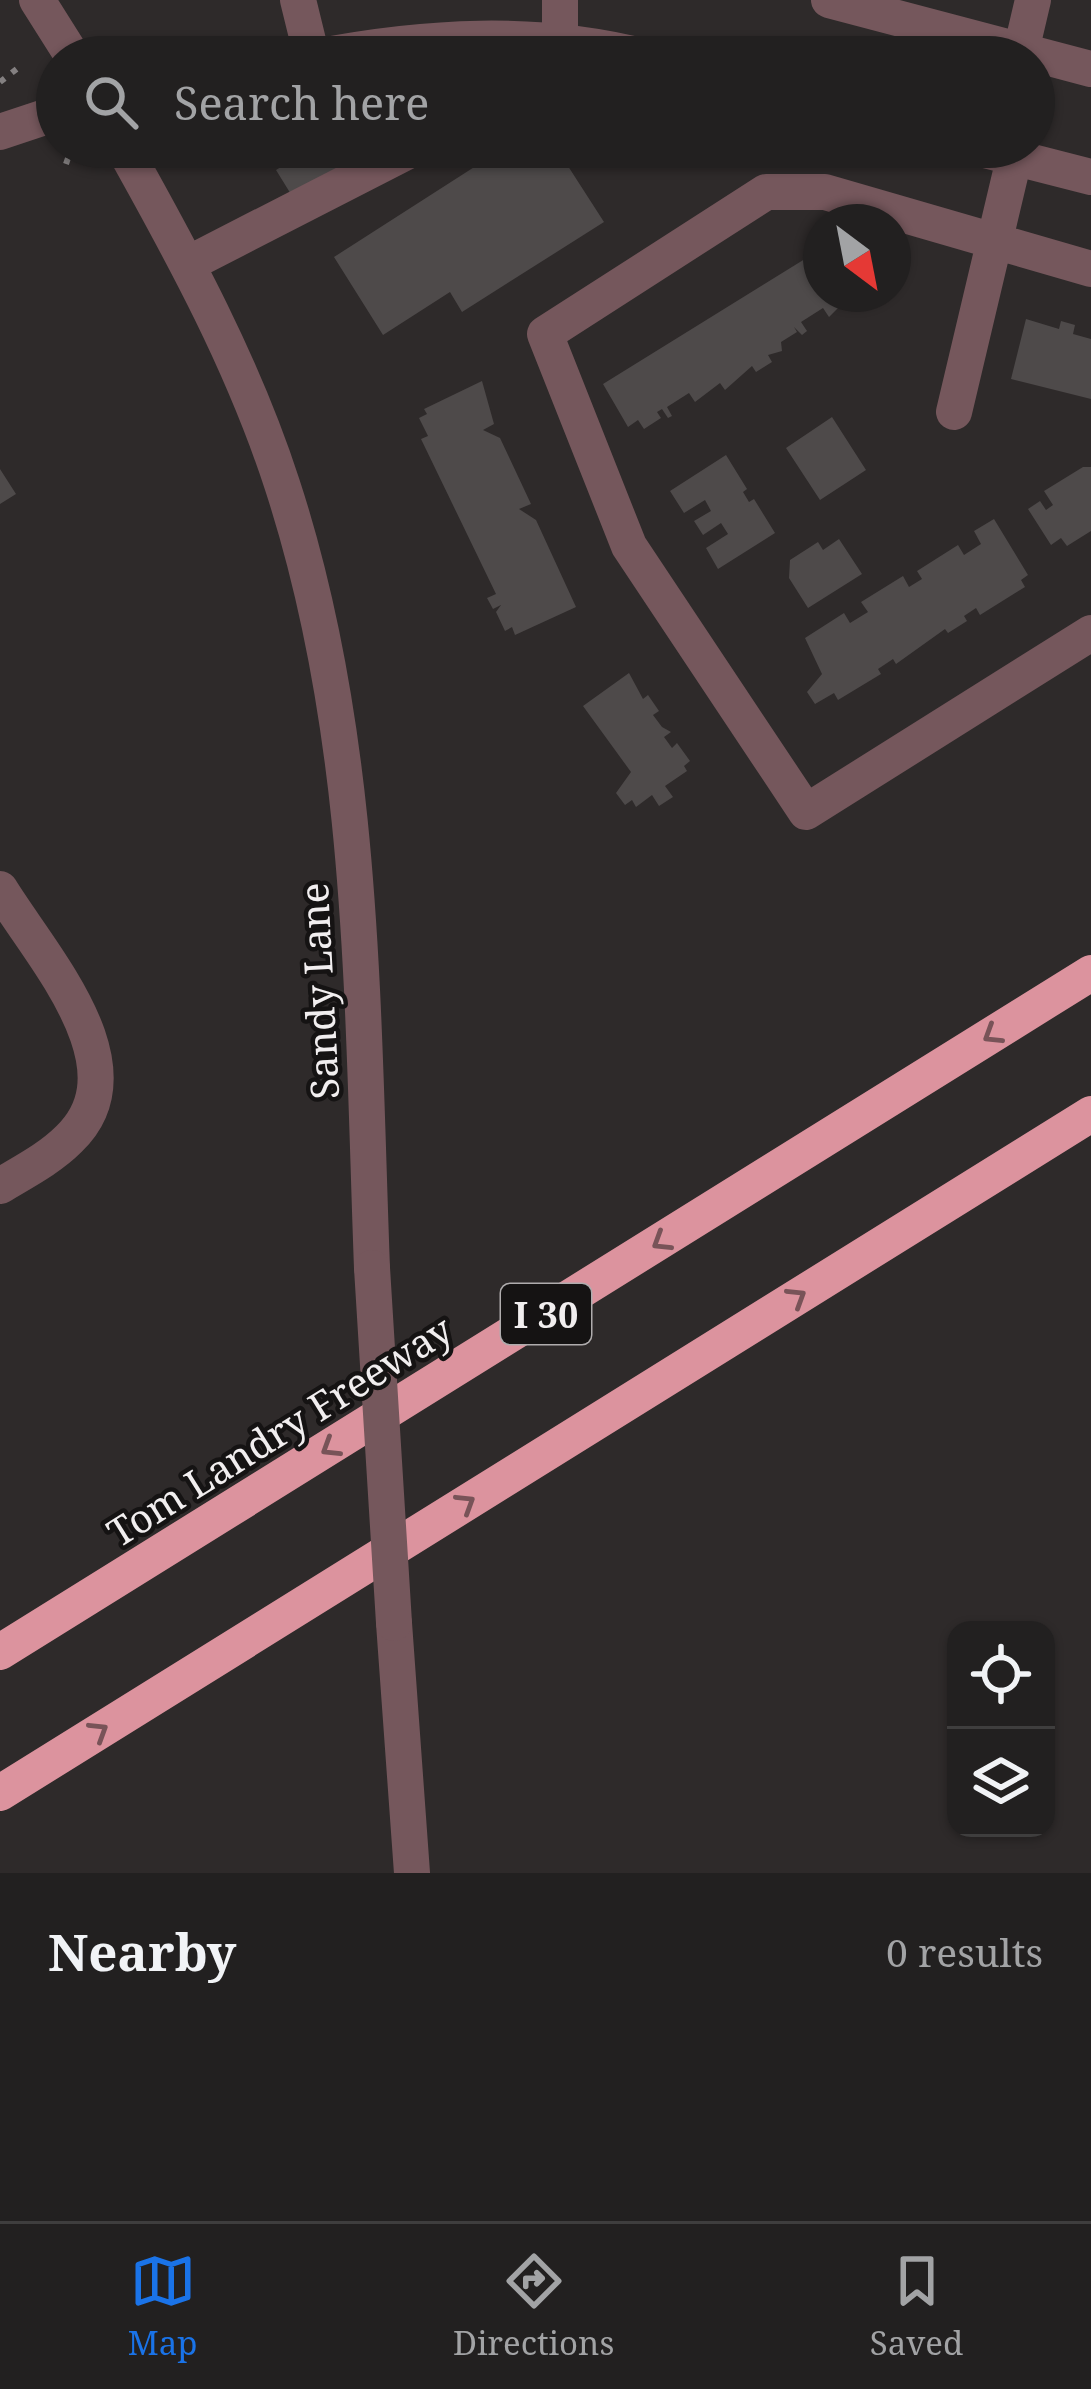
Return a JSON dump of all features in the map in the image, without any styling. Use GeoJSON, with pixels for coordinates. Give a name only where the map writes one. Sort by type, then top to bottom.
{"type":"FeatureCollection","features":[{"type":"Feature","properties":{"kind":"highway","name":"Tom Landry Freeway"},"geometry":{"type":"LineString","coordinates":[[0,1652],[1091,973]]}},
{"type":"Feature","properties":{"kind":"highway"},"geometry":{"type":"LineString","coordinates":[[0,1793],[1091,1114]]}},
{"type":"Feature","properties":{"kind":"street"},"geometry":{"type":"LineString","coordinates":[[37,0],[60,36]]}},
{"type":"Feature","properties":{"kind":"street"},"geometry":{"type":"LineString","coordinates":[[298,0],[307,36]]}},
{"type":"Feature","properties":{"kind":"street"},"geometry":{"type":"LineString","coordinates":[[560,0],[560,36]]}},
{"type":"Feature","properties":{"kind":"street"},"geometry":{"type":"LineString","coordinates":[[829,0],[965,36]]}},
{"type":"Feature","properties":{"kind":"street"},"geometry":{"type":"LineString","coordinates":[[1025,36],[1033,0]]}},
{"type":"Feature","properties":{"kind":"street"},"geometry":{"type":"LineString","coordinates":[[1055,60],[1091,69]]}},
{"type":"Feature","properties":{"kind":"street"},"geometry":{"type":"LineString","coordinates":[[0,132],[36,120]]}},
{"type":"Feature","properties":{"kind":"street","name":"Sandy Lane"},"geometry":{"type":"LineString","coordinates":[[135,168],[215,312],[282,484],[324,642],[344,753],[364,981],[372,1268],[412,1873]]}},
{"type":"Feature","properties":{"kind":"street"},"geometry":{"type":"LineString","coordinates":[[188,264],[375,168]]}},
{"type":"Feature","properties":{"kind":"street"},"geometry":{"type":"LineString","coordinates":[[954,412],[1012,168]]}},
{"type":"Feature","properties":{"kind":"street"},"geometry":{"type":"LineString","coordinates":[[1052,168],[1091,177]]}},
{"type":"Feature","properties":{"kind":"street"},"geometry":{"type":"LineString","coordinates":[[1091,269],[825,192],[766,192],[545,334],[629,546],[806,812],[1091,633]]}},
{"type":"Feature","properties":{"kind":"street"},"geometry":{"type":"LineString","coordinates":[[0,889],[91,1036],[100,1076],[93,1106],[71,1138],[0,1186]]}},
{"type":"Feature","properties":{"kind":"path"},"geometry":{"type":"LineString","coordinates":[[0,82],[23,64]]}},
{"type":"Feature","properties":{"kind":"building"},"geometry":{"type":"Polygon","coordinates":[[[279,168],[353,168],[297,204],[276,170],[279,168]]]}},
{"type":"Feature","properties":{"kind":"building"},"geometry":{"type":"Polygon","coordinates":[[[473,168],[569,168],[604,222],[462,312],[450,292],[383,335],[334,257],[473,168]]]}},
{"type":"Feature","properties":{"kind":"building"},"geometry":{"type":"Polygon","coordinates":[[[803,260],[803,312],[817,312],[801,322],[807,331],[802,335],[794,327],[797,332],[781,342],[782,351],[768,355],[772,362],[756,372],[752,366],[725,390],[720,383],[695,402],[689,393],[667,407],[672,416],[668,418],[662,409],[657,412],[661,418],[644,429],[638,420],[628,427],[603,384],[803,260]]]}},
{"type":"Feature","properties":{"kind":"building"},"geometry":{"type":"Polygon","coordinates":[[[1026,319],[1059,329],[1061,321],[1075,325],[1073,334],[1091,339],[1091,399],[1011,379],[1026,319]]]}},
{"type":"Feature","properties":{"kind":"building"},"geometry":{"type":"Polygon","coordinates":[[[482,381],[494,424],[483,430],[500,438],[531,504],[519,509],[536,520],[576,607],[515,635],[512,627],[505,631],[496,612],[501,605],[493,609],[487,598],[496,594],[421,439],[428,436],[419,418],[427,414],[424,409],[482,381]]]}},
{"type":"Feature","properties":{"kind":"building"},"geometry":{"type":"Polygon","coordinates":[[[832,417],[866,470],[820,500],[786,448],[832,417]]]}},
{"type":"Feature","properties":{"kind":"building"},"geometry":{"type":"Polygon","coordinates":[[[726,455],[747,489],[743,492],[749,502],[754,499],[775,533],[718,569],[706,548],[728,534],[721,523],[703,535],[694,521],[711,511],[705,500],[684,513],[670,491],[726,455]]]}},
{"type":"Feature","properties":{"kind":"building"},"geometry":{"type":"Polygon","coordinates":[[[1083,467],[1091,467],[1091,531],[1067,546],[1061,538],[1051,545],[1028,509],[1040,501],[1046,510],[1053,505],[1044,491],[1083,467]]]}},
{"type":"Feature","properties":{"kind":"building"},"geometry":{"type":"Polygon","coordinates":[[[0,469],[16,494],[0,504],[0,469]]]}},
{"type":"Feature","properties":{"kind":"building"},"geometry":{"type":"Polygon","coordinates":[[[994,519],[1028,575],[1021,580],[1025,587],[980,615],[976,608],[964,616],[967,621],[948,633],[945,629],[896,664],[893,659],[878,669],[881,674],[838,700],[834,693],[815,704],[807,692],[822,674],[805,638],[844,613],[850,623],[868,612],[861,602],[903,576],[909,587],[922,579],[917,571],[958,545],[964,555],[981,544],[974,531],[994,519]]]}},
{"type":"Feature","properties":{"kind":"building"},"geometry":{"type":"Polygon","coordinates":[[[839,539],[862,574],[808,608],[789,578],[790,560],[818,542],[823,550],[839,539]]]}},
{"type":"Feature","properties":{"kind":"building"},"geometry":{"type":"Polygon","coordinates":[[[629,673],[643,699],[648,695],[659,711],[653,715],[671,732],[664,737],[672,748],[677,743],[690,761],[684,766],[687,771],[665,786],[673,797],[659,806],[652,795],[636,807],[632,800],[625,805],[616,793],[631,772],[583,706],[629,673]]]}}]}
